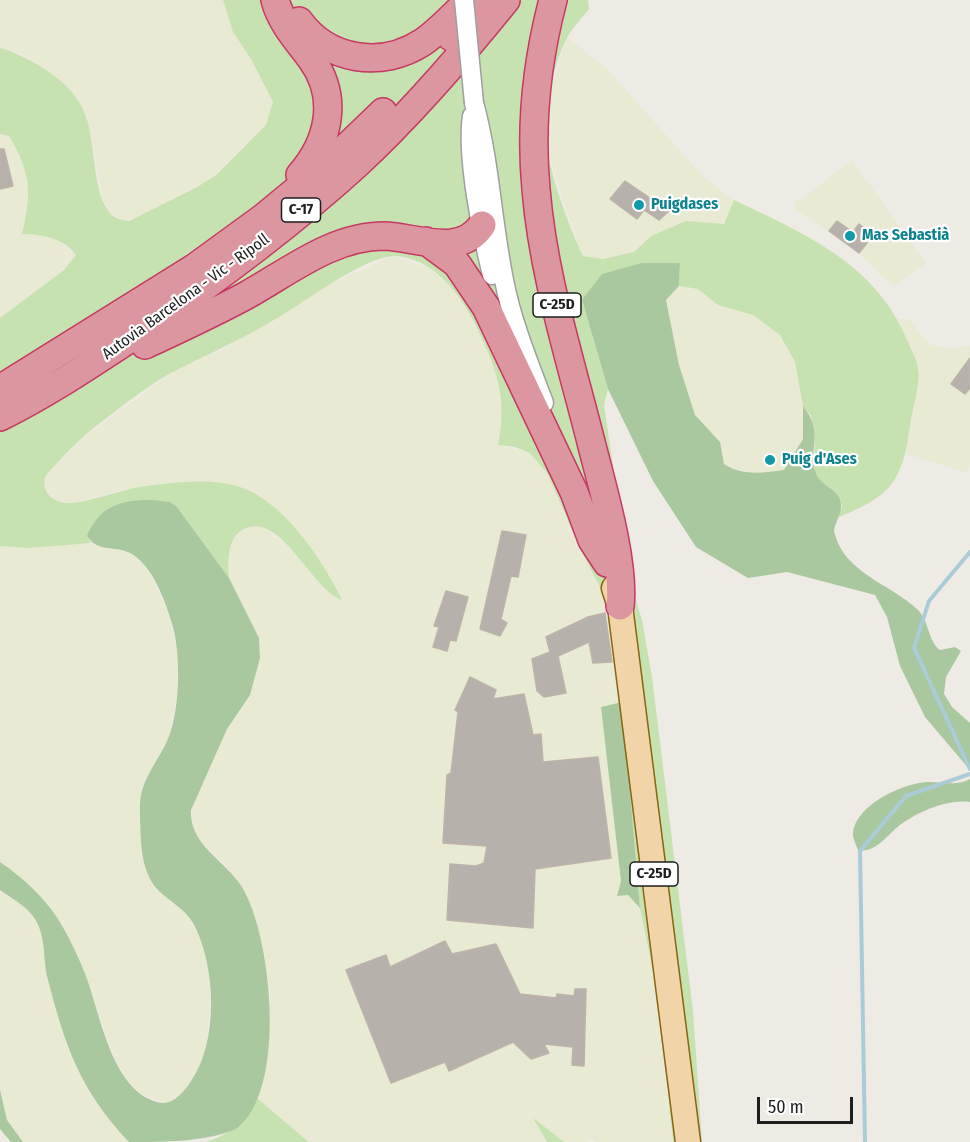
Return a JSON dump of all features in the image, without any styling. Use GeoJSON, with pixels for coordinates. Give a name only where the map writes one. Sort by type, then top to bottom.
{"type":"FeatureCollection","features":[{"type":"Feature","properties":{"kind":"highway"},"geometry":{"type":"LineString","coordinates":[[264,217],[311,162],[325,135],[329,114],[327,93],[320,72],[288,28],[275,0]]}},
{"type":"Feature","properties":{"kind":"highway"},"geometry":{"type":"LineString","coordinates":[[289,0],[300,22],[317,41],[343,54],[364,58],[392,54],[423,42],[470,0]]}},
{"type":"Feature","properties":{"kind":"highway","name":"Autovia Barcelona - Vic - Ripoll"},"geometry":{"type":"LineString","coordinates":[[0,389],[194,268],[264,217],[333,160],[394,101],[472,13],[480,0]]}},
{"type":"Feature","properties":{"kind":"highway","name":"Autovia Barcelona - Vic - Ripoll"},"geometry":{"type":"LineString","coordinates":[[0,417],[86,369],[222,274],[356,164],[422,96],[506,0]]}},
{"type":"Feature","properties":{"kind":"highway","name":"C-25D"},"geometry":{"type":"LineString","coordinates":[[553,0],[542,43],[536,93],[533,146],[536,189],[554,292],[607,506],[622,591],[620,606]]}},
{"type":"Feature","properties":{"kind":"highway"},"geometry":{"type":"LineString","coordinates":[[86,369],[212,313],[317,254],[342,244],[382,236],[448,244],[461,242],[477,232],[482,225]]}},
{"type":"Feature","properties":{"kind":"highway"},"geometry":{"type":"LineString","coordinates":[[425,241],[457,264],[486,308],[574,492],[592,540],[607,563]]}},
{"type":"Feature","properties":{"kind":"main road","name":"C-25D"},"geometry":{"type":"LineString","coordinates":[[607,563],[620,606],[688,1142]]}},
{"type":"Feature","properties":{"kind":"street"},"geometry":{"type":"LineString","coordinates":[[464,0],[475,108],[485,143],[504,281],[522,344],[548,412],[579,477],[600,532],[607,563]]}},
{"type":"Feature","properties":{"kind":"street"},"geometry":{"type":"LineString","coordinates":[[475,108],[470,128],[482,225],[491,273],[508,331],[536,397],[548,412]]}},
{"type":"Feature","properties":{"kind":"green space"},"geometry":{"type":"Polygon","coordinates":[[[0,0],[223,0],[233,32],[251,59],[273,102],[270,118],[266,125],[210,179],[137,218],[121,220],[109,213],[102,197],[91,135],[78,100],[31,60],[19,53],[0,48],[0,0]]]}},
{"type":"Feature","properties":{"kind":"green space"},"geometry":{"type":"Polygon","coordinates":[[[223,0],[588,0],[589,9],[569,34],[558,59],[548,97],[545,122],[547,147],[554,179],[583,256],[603,259],[634,252],[651,236],[686,221],[724,224],[734,200],[812,239],[858,272],[878,292],[895,315],[915,358],[919,374],[917,389],[907,446],[897,475],[881,495],[837,518],[842,507],[840,499],[836,492],[819,480],[815,472],[814,429],[811,416],[803,406],[795,362],[780,335],[753,315],[718,305],[698,289],[679,286],[680,264],[582,300],[608,389],[604,405],[630,581],[642,620],[652,677],[693,1011],[702,1142],[673,1142],[658,995],[640,908],[614,633],[599,585],[584,557],[547,473],[530,453],[515,447],[498,445],[502,412],[494,369],[462,301],[433,270],[409,258],[395,256],[385,257],[358,268],[267,324],[169,374],[149,387],[85,435],[45,477],[47,493],[55,500],[66,503],[139,487],[176,483],[216,482],[240,487],[256,494],[286,518],[313,550],[342,600],[330,593],[318,581],[282,540],[269,530],[256,526],[242,530],[234,539],[228,565],[229,578],[177,507],[87,536],[91,543],[28,548],[0,546],[0,318],[64,270],[76,255],[71,249],[52,238],[22,234],[28,183],[22,161],[9,136],[0,134],[0,48],[33,62],[55,76],[73,93],[85,115],[89,129],[103,201],[113,216],[129,221],[216,175],[266,125],[273,102],[251,59],[233,32],[223,0]]]}},
{"type":"Feature","properties":{"kind":"green space","name":"Puigdases"},"geometry":{"type":"Polygon","coordinates":[[[567,37],[608,70],[703,176],[734,200],[724,225],[686,221],[651,236],[634,252],[603,259],[583,256],[550,160],[545,131],[547,103],[567,37]]]}},
{"type":"Feature","properties":{"kind":"green space"},"geometry":{"type":"Polygon","coordinates":[[[0,134],[9,136],[21,155],[26,173],[30,199],[23,234],[42,235],[57,240],[76,255],[64,270],[0,318],[0,134]]]}},
{"type":"Feature","properties":{"kind":"green space","name":"Mas Sebastià"},"geometry":{"type":"Polygon","coordinates":[[[852,160],[926,263],[893,287],[859,253],[794,209],[795,200],[802,199],[852,160]]]}},
{"type":"Feature","properties":{"kind":"green space"},"geometry":{"type":"Polygon","coordinates":[[[393,256],[428,268],[457,292],[463,300],[498,374],[503,401],[499,445],[530,453],[547,473],[583,557],[599,585],[614,633],[622,702],[601,707],[621,881],[617,895],[624,894],[632,897],[644,916],[658,995],[673,1142],[595,1142],[592,1137],[588,1142],[564,1142],[534,1120],[547,1142],[309,1142],[257,1098],[264,1071],[270,1015],[270,989],[264,953],[242,887],[232,872],[197,837],[191,820],[194,800],[227,729],[250,695],[261,649],[259,638],[229,578],[230,548],[238,532],[255,525],[263,527],[291,548],[313,577],[334,584],[296,530],[283,517],[270,505],[229,484],[202,482],[146,486],[73,503],[54,500],[43,486],[45,477],[85,436],[177,369],[220,351],[325,286],[393,256]]]}},
{"type":"Feature","properties":{"kind":"green space"},"geometry":{"type":"Polygon","coordinates":[[[642,263],[680,263],[679,286],[666,300],[679,365],[695,415],[720,442],[724,464],[745,472],[761,473],[784,470],[803,439],[803,406],[810,416],[814,433],[813,457],[816,473],[818,478],[840,499],[840,511],[834,531],[839,545],[857,568],[918,610],[933,642],[940,650],[955,647],[961,651],[946,677],[944,694],[952,707],[970,723],[970,770],[925,717],[900,666],[887,617],[875,595],[787,572],[748,578],[696,547],[653,481],[608,389],[582,300],[602,274],[642,263]]]}},
{"type":"Feature","properties":{"kind":"green space"},"geometry":{"type":"Polygon","coordinates":[[[679,286],[698,289],[718,305],[753,315],[780,335],[795,362],[803,406],[803,439],[784,470],[756,473],[734,470],[724,464],[720,441],[695,415],[679,365],[666,300],[679,286]]]}},
{"type":"Feature","properties":{"kind":"green space"},"geometry":{"type":"Polygon","coordinates":[[[899,319],[909,319],[930,345],[952,349],[970,345],[970,462],[967,473],[906,454],[919,369],[899,319]]]}},
{"type":"Feature","properties":{"kind":"green space"},"geometry":{"type":"Polygon","coordinates":[[[131,501],[170,502],[177,507],[229,578],[259,638],[260,658],[250,695],[227,729],[191,810],[192,822],[202,843],[235,877],[252,910],[261,940],[267,975],[270,1012],[269,1049],[263,1082],[252,1110],[236,1129],[198,1139],[129,1142],[98,1104],[76,1065],[60,1024],[47,976],[39,926],[28,910],[0,890],[0,862],[39,895],[62,925],[84,971],[109,1046],[128,1082],[141,1094],[157,1102],[168,1102],[177,1098],[185,1090],[200,1065],[206,1046],[210,1025],[210,981],[201,940],[193,923],[181,909],[158,890],[148,874],[143,855],[140,817],[141,794],[144,785],[167,741],[175,716],[178,685],[176,639],[162,596],[145,566],[130,553],[101,547],[87,536],[98,517],[113,506],[131,501]]]}},
{"type":"Feature","properties":{"kind":"green space"},"geometry":{"type":"Polygon","coordinates":[[[83,543],[128,552],[144,564],[167,609],[178,656],[177,693],[168,740],[142,784],[139,815],[142,856],[159,891],[186,914],[200,937],[209,965],[210,1000],[207,1046],[203,1062],[182,1094],[166,1103],[139,1093],[125,1078],[113,1054],[84,972],[58,919],[33,890],[0,862],[0,546],[28,548],[83,543]]]}},
{"type":"Feature","properties":{"kind":"green space"},"geometry":{"type":"Polygon","coordinates":[[[622,702],[640,908],[628,895],[617,896],[621,881],[601,707],[622,702]]]}},
{"type":"Feature","properties":{"kind":"green space"},"geometry":{"type":"Polygon","coordinates":[[[970,779],[970,802],[952,802],[924,811],[900,825],[870,849],[858,850],[853,834],[856,823],[862,814],[879,799],[889,793],[919,783],[958,783],[970,779]]]}},
{"type":"Feature","properties":{"kind":"green space"},"geometry":{"type":"Polygon","coordinates":[[[0,890],[29,911],[35,919],[43,936],[47,975],[69,1053],[90,1095],[129,1142],[23,1142],[7,1120],[0,1090],[0,890]]]}},
{"type":"Feature","properties":{"kind":"green space"},"geometry":{"type":"Polygon","coordinates":[[[0,1090],[7,1120],[23,1142],[11,1142],[0,1129],[0,1090]]]}},
{"type":"Feature","properties":{"kind":"green space"},"geometry":{"type":"Polygon","coordinates":[[[257,1098],[309,1142],[206,1142],[231,1131],[243,1121],[257,1098]]]}},
{"type":"Feature","properties":{"kind":"green space"},"geometry":{"type":"Polygon","coordinates":[[[533,1118],[564,1142],[547,1142],[533,1118]]]}},
{"type":"Feature","properties":{"kind":"building"},"geometry":{"type":"Polygon","coordinates":[[[0,149],[4,149],[13,186],[0,189],[0,149]]]}},
{"type":"Feature","properties":{"kind":"building","name":"Puigdases"},"geometry":{"type":"Polygon","coordinates":[[[625,181],[669,211],[659,220],[644,210],[637,219],[610,199],[625,181]]]}},
{"type":"Feature","properties":{"kind":"building","name":"Mas Sebastià"},"geometry":{"type":"Polygon","coordinates":[[[837,221],[853,232],[859,224],[868,231],[862,240],[867,243],[859,253],[829,231],[837,221]]]}},
{"type":"Feature","properties":{"kind":"building"},"geometry":{"type":"Polygon","coordinates":[[[970,358],[970,388],[965,394],[951,384],[970,358]]]}},
{"type":"Feature","properties":{"kind":"building"},"geometry":{"type":"Polygon","coordinates":[[[502,531],[526,535],[518,577],[511,576],[501,619],[507,623],[500,636],[480,629],[502,531]]]}},
{"type":"Feature","properties":{"kind":"building"},"geometry":{"type":"Polygon","coordinates":[[[446,591],[468,597],[456,641],[450,640],[447,651],[433,647],[439,627],[434,626],[446,591]]]}},
{"type":"Feature","properties":{"kind":"building"},"geometry":{"type":"Polygon","coordinates":[[[605,613],[612,662],[593,663],[589,642],[558,656],[566,693],[544,697],[537,691],[532,659],[550,652],[546,637],[588,617],[605,613]]]}},
{"type":"Feature","properties":{"kind":"building"},"geometry":{"type":"Polygon","coordinates":[[[470,677],[496,690],[493,699],[524,694],[533,735],[541,734],[543,762],[598,757],[611,858],[535,869],[533,928],[447,920],[450,864],[476,866],[484,863],[487,846],[443,843],[447,775],[451,773],[458,712],[455,710],[470,677]]]}},
{"type":"Feature","properties":{"kind":"building"},"geometry":{"type":"Polygon","coordinates":[[[445,941],[452,954],[496,944],[520,994],[556,998],[557,994],[574,996],[575,989],[586,989],[584,1066],[572,1065],[573,1047],[544,1044],[549,1053],[531,1059],[513,1042],[449,1071],[445,1062],[391,1083],[346,970],[386,955],[390,967],[445,941]]]}},
{"type":"Feature","properties":{"kind":"waterway"},"geometry":{"type":"LineString","coordinates":[[970,552],[929,601],[914,648],[970,769]]}},
{"type":"Feature","properties":{"kind":"waterway"},"geometry":{"type":"LineString","coordinates":[[865,1142],[860,851],[906,796],[970,774]]}},
{"type":"Feature","properties":{"kind":"place","name":"Puigdases"},"geometry":{"type":"Point","coordinates":[639,205]}},
{"type":"Feature","properties":{"kind":"place","name":"Mas Sebastià"},"geometry":{"type":"Point","coordinates":[850,236]}},
{"type":"Feature","properties":{"kind":"place","name":"Puig d'Ases"},"geometry":{"type":"Point","coordinates":[770,460]}}]}
